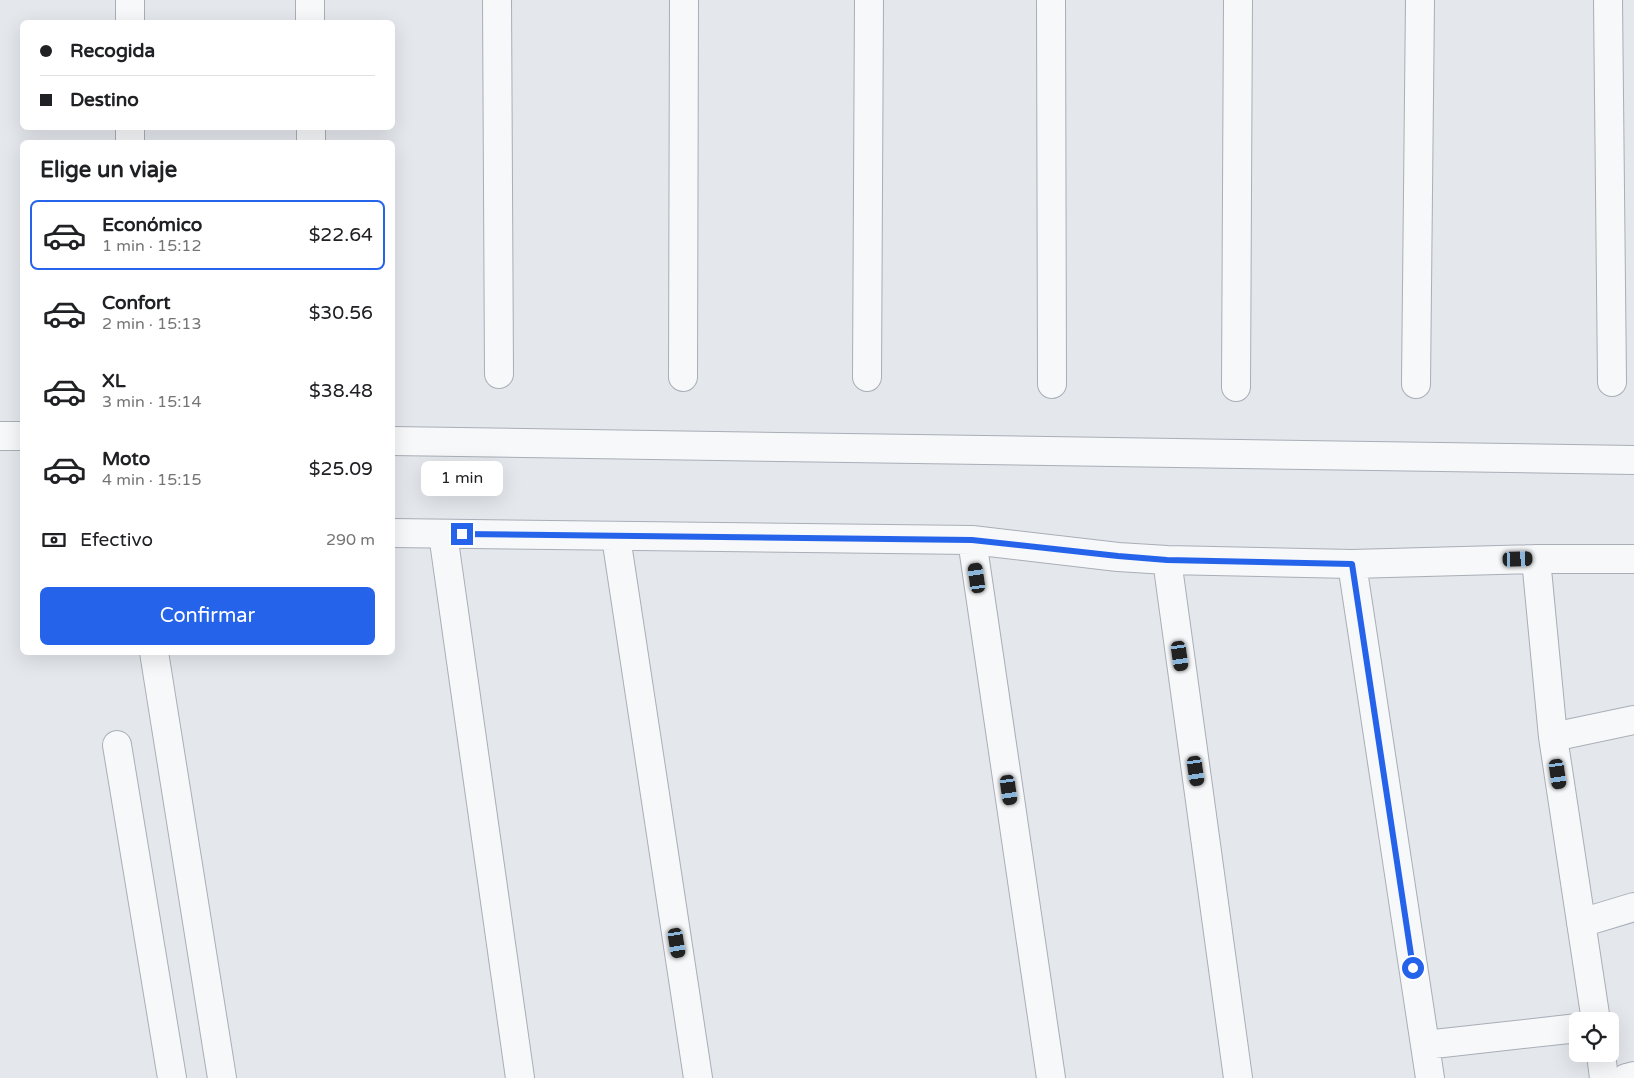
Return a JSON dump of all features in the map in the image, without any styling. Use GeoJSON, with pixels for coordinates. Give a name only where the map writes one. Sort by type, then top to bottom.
{"type":"FeatureCollection","features":[{"type":"Feature","properties":{"kind":"street"},"geometry":{"type":"LineString","coordinates":[[130,0],[130,20]]}},
{"type":"Feature","properties":{"kind":"street"},"geometry":{"type":"LineString","coordinates":[[310,0],[310,20]]}},
{"type":"Feature","properties":{"kind":"street"},"geometry":{"type":"LineString","coordinates":[[497,0],[499,374]]}},
{"type":"Feature","properties":{"kind":"street"},"geometry":{"type":"LineString","coordinates":[[683,377],[684,0]]}},
{"type":"Feature","properties":{"kind":"street"},"geometry":{"type":"LineString","coordinates":[[866,377],[869,0]]}},
{"type":"Feature","properties":{"kind":"street"},"geometry":{"type":"LineString","coordinates":[[1051,0],[1052,384]]}},
{"type":"Feature","properties":{"kind":"street"},"geometry":{"type":"LineString","coordinates":[[1236,387],[1238,0]]}},
{"type":"Feature","properties":{"kind":"street"},"geometry":{"type":"LineString","coordinates":[[1416,384],[1420,0]]}},
{"type":"Feature","properties":{"kind":"street"},"geometry":{"type":"LineString","coordinates":[[1608,0],[1612,382]]}},
{"type":"Feature","properties":{"kind":"street"},"geometry":{"type":"LineString","coordinates":[[0,436],[20,436]]}},
{"type":"Feature","properties":{"kind":"street"},"geometry":{"type":"LineString","coordinates":[[395,441],[1634,460]]}},
{"type":"Feature","properties":{"kind":"street"},"geometry":{"type":"LineString","coordinates":[[395,533],[972,540],[1167,560],[1352,564],[1536,559],[1634,559]]}},
{"type":"Feature","properties":{"kind":"street"},"geometry":{"type":"LineString","coordinates":[[443,534],[520,1078]]}},
{"type":"Feature","properties":{"kind":"street"},"geometry":{"type":"LineString","coordinates":[[616,537],[698,1078]]}},
{"type":"Feature","properties":{"kind":"street"},"geometry":{"type":"LineString","coordinates":[[972,540],[1052,1078]]}},
{"type":"Feature","properties":{"kind":"street"},"geometry":{"type":"LineString","coordinates":[[1536,559],[1553,737],[1595,1012]]}},
{"type":"Feature","properties":{"kind":"street"},"geometry":{"type":"LineString","coordinates":[[1167,560],[1238,1078]]}},
{"type":"Feature","properties":{"kind":"street"},"geometry":{"type":"LineString","coordinates":[[1352,564],[1430,1078]]}},
{"type":"Feature","properties":{"kind":"street"},"geometry":{"type":"LineString","coordinates":[[154,655],[222,1078]]}},
{"type":"Feature","properties":{"kind":"street"},"geometry":{"type":"LineString","coordinates":[[1553,737],[1634,720]]}},
{"type":"Feature","properties":{"kind":"street"},"geometry":{"type":"LineString","coordinates":[[117,745],[172,1078]]}},
{"type":"Feature","properties":{"kind":"street"},"geometry":{"type":"LineString","coordinates":[[1581,923],[1634,907]]}},
{"type":"Feature","properties":{"kind":"street"},"geometry":{"type":"LineString","coordinates":[[1425,1045],[1569,1029]]}},
{"type":"Feature","properties":{"kind":"street"},"geometry":{"type":"LineString","coordinates":[[1601,1062],[1604,1078]]}},
{"type":"Feature","properties":{"kind":"street"},"geometry":{"type":"LineString","coordinates":[[1626,1078],[1634,1076]]}},
{"type":"Feature","properties":{"kind":"route"},"geometry":{"type":"LineString","coordinates":[[462,534],[972,540],[1167,560],[1352,564],[1413,968]]}}]}
